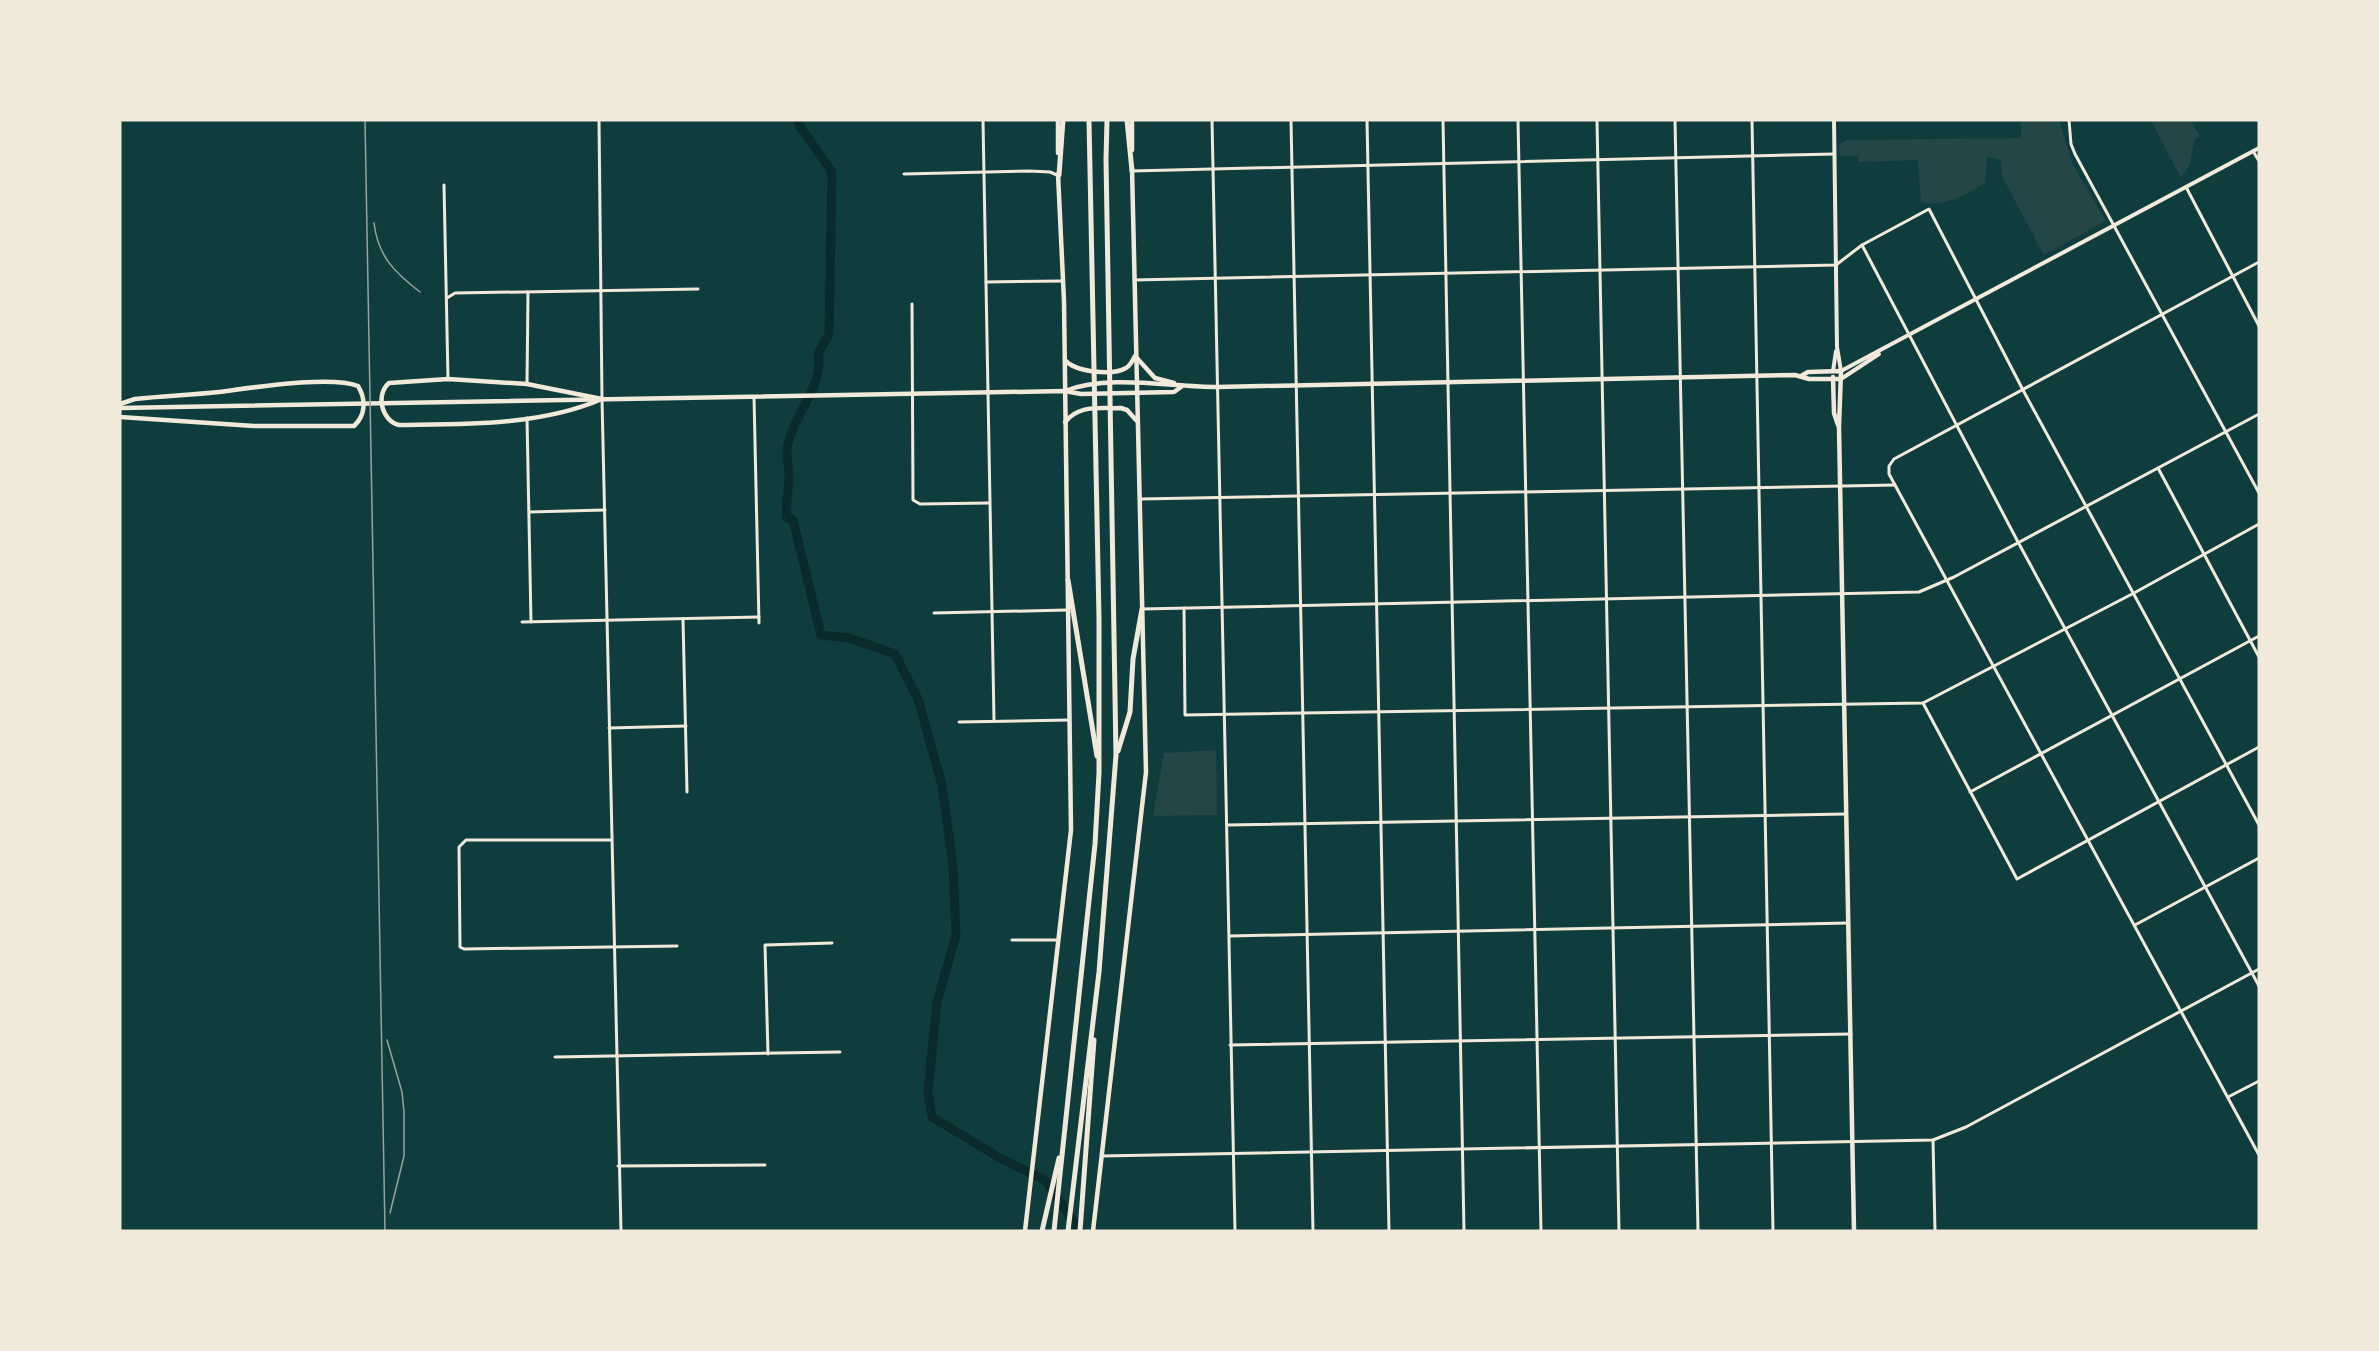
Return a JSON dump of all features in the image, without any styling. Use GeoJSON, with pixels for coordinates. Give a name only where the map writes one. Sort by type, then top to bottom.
{"type":"FeatureCollection","features":[{"type":"Feature","properties":{"kind":"highway"},"geometry":{"type":"LineString","coordinates":[[1059,175],[1063,120]]}},
{"type":"Feature","properties":{"kind":"highway"},"geometry":{"type":"LineString","coordinates":[[1054,1231],[1095,844],[1099,773],[1089,120]]}},
{"type":"Feature","properties":{"kind":"highway"},"geometry":{"type":"LineString","coordinates":[[1080,1231],[1116,755],[1107,120]]}},
{"type":"Feature","properties":{"kind":"highway"},"geometry":{"type":"LineString","coordinates":[[1127,120],[1132,171]]}},
{"type":"Feature","properties":{"kind":"highway"},"geometry":{"type":"LineString","coordinates":[[1068,580],[1099,773]]}},
{"type":"Feature","properties":{"kind":"highway"},"geometry":{"type":"LineString","coordinates":[[1116,755],[1130,712],[1133,659],[1142,609]]}},
{"type":"Feature","properties":{"kind":"highway"},"geometry":{"type":"LineString","coordinates":[[1068,1231],[1099,972]]}},
{"type":"Feature","properties":{"kind":"highway"},"geometry":{"type":"LineString","coordinates":[[1042,1231],[1062,1142]]}},
{"type":"Feature","properties":{"kind":"main road"},"geometry":{"type":"LineString","coordinates":[[1026,1231],[1071,830],[1065,360],[1058,120]]}},
{"type":"Feature","properties":{"kind":"main road"},"geometry":{"type":"LineString","coordinates":[[1093,1231],[1146,772],[1141,499],[1135,356],[1132,120]]}},
{"type":"Feature","properties":{"kind":"main road"},"geometry":{"type":"LineString","coordinates":[[1065,360],[1078,370],[1118,370],[1126,368],[1135,356]]}},
{"type":"Feature","properties":{"kind":"main road"},"geometry":{"type":"LineString","coordinates":[[1135,356],[1155,378],[1181,387]]}},
{"type":"Feature","properties":{"kind":"main road"},"geometry":{"type":"LineString","coordinates":[[1833,371],[1834,413],[1839,428]]}},
{"type":"Feature","properties":{"kind":"main road"},"geometry":{"type":"LineString","coordinates":[[1801,376],[1808,372],[1841,371],[1839,428],[1854,1231]]}},
{"type":"Feature","properties":{"kind":"main road"},"geometry":{"type":"LineString","coordinates":[[1065,391],[1081,385],[1136,384],[1181,387],[1296,386],[1757,376],[1841,379]]}},
{"type":"Feature","properties":{"kind":"main road"},"geometry":{"type":"LineString","coordinates":[[448,379],[527,384],[602,399],[577,410],[527,418],[483,423],[399,425],[390,423],[384,417],[382,393],[389,383],[448,379]]}},
{"type":"Feature","properties":{"kind":"main road"},"geometry":{"type":"LineString","coordinates":[[120,406],[135,399],[266,386],[329,383],[350,383],[358,386],[364,402],[363,413],[354,426],[254,426],[120,417]]}},
{"type":"Feature","properties":{"kind":"main road"},"geometry":{"type":"LineString","coordinates":[[120,406],[1065,391],[1081,394],[1174,392],[1181,387]]}},
{"type":"Feature","properties":{"kind":"main road"},"geometry":{"type":"LineString","coordinates":[[1065,422],[1074,412],[1082,409],[1121,408],[1132,414],[1137,422]]}},
{"type":"Feature","properties":{"kind":"street"},"geometry":{"type":"LineString","coordinates":[[598,120],[611,840],[621,1231]]}},
{"type":"Feature","properties":{"kind":"street"},"geometry":{"type":"LineString","coordinates":[[983,120],[994,720]]}},
{"type":"Feature","properties":{"kind":"street"},"geometry":{"type":"LineString","coordinates":[[1212,120],[1235,1231]]}},
{"type":"Feature","properties":{"kind":"street"},"geometry":{"type":"LineString","coordinates":[[1291,120],[1313,1231]]}},
{"type":"Feature","properties":{"kind":"street"},"geometry":{"type":"LineString","coordinates":[[1367,120],[1389,1231]]}},
{"type":"Feature","properties":{"kind":"street"},"geometry":{"type":"LineString","coordinates":[[1443,120],[1464,1231]]}},
{"type":"Feature","properties":{"kind":"street"},"geometry":{"type":"LineString","coordinates":[[1518,120],[1523,272],[1541,1231]]}},
{"type":"Feature","properties":{"kind":"street"},"geometry":{"type":"LineString","coordinates":[[1597,120],[1619,1231]]}},
{"type":"Feature","properties":{"kind":"street"},"geometry":{"type":"LineString","coordinates":[[1675,120],[1698,1231]]}},
{"type":"Feature","properties":{"kind":"street"},"geometry":{"type":"LineString","coordinates":[[1752,120],[1773,1231]]}},
{"type":"Feature","properties":{"kind":"street"},"geometry":{"type":"LineString","coordinates":[[1834,120],[1837,347],[1841,371],[1881,352],[2259,148]]}},
{"type":"Feature","properties":{"kind":"street"},"geometry":{"type":"LineString","coordinates":[[2069,120],[2071,144],[2075,153],[2259,493]]}},
{"type":"Feature","properties":{"kind":"street"},"geometry":{"type":"LineString","coordinates":[[2253,151],[2259,161]]}},
{"type":"Feature","properties":{"kind":"street"},"geometry":{"type":"LineString","coordinates":[[1132,171],[1834,154]]}},
{"type":"Feature","properties":{"kind":"street"},"geometry":{"type":"LineString","coordinates":[[904,174],[1050,172],[1059,175]]}},
{"type":"Feature","properties":{"kind":"street"},"geometry":{"type":"LineString","coordinates":[[444,185],[448,379]]}},
{"type":"Feature","properties":{"kind":"street"},"geometry":{"type":"LineString","coordinates":[[2186,187],[2259,327]]}},
{"type":"Feature","properties":{"kind":"street"},"geometry":{"type":"LineString","coordinates":[[1134,280],[1836,265],[1862,246],[1929,209],[2085,506],[2259,825]]}},
{"type":"Feature","properties":{"kind":"street"},"geometry":{"type":"LineString","coordinates":[[1862,246],[2018,542],[2259,986]]}},
{"type":"Feature","properties":{"kind":"street"},"geometry":{"type":"LineString","coordinates":[[2259,262],[1894,459],[1889,466],[1889,474],[2259,1155]]}},
{"type":"Feature","properties":{"kind":"street"},"geometry":{"type":"LineString","coordinates":[[986,282],[1063,281]]}},
{"type":"Feature","properties":{"kind":"street"},"geometry":{"type":"LineString","coordinates":[[447,297],[455,293],[698,289]]}},
{"type":"Feature","properties":{"kind":"street"},"geometry":{"type":"LineString","coordinates":[[527,384],[528,292]]}},
{"type":"Feature","properties":{"kind":"street"},"geometry":{"type":"LineString","coordinates":[[912,304],[913,500],[915,502],[989,503]]}},
{"type":"Feature","properties":{"kind":"street"},"geometry":{"type":"LineString","coordinates":[[1833,371],[1837,347]]}},
{"type":"Feature","properties":{"kind":"street"},"geometry":{"type":"LineString","coordinates":[[1841,379],[1869,363],[1881,352]]}},
{"type":"Feature","properties":{"kind":"street"},"geometry":{"type":"LineString","coordinates":[[754,396],[759,623]]}},
{"type":"Feature","properties":{"kind":"street"},"geometry":{"type":"LineString","coordinates":[[1142,609],[1919,592],[1947,580],[2259,414]]}},
{"type":"Feature","properties":{"kind":"street"},"geometry":{"type":"LineString","coordinates":[[527,418],[531,622]]}},
{"type":"Feature","properties":{"kind":"street"},"geometry":{"type":"LineString","coordinates":[[2158,468],[2259,657]]}},
{"type":"Feature","properties":{"kind":"street"},"geometry":{"type":"LineString","coordinates":[[1141,499],[1895,484]]}},
{"type":"Feature","properties":{"kind":"street"},"geometry":{"type":"LineString","coordinates":[[529,512],[605,510]]}},
{"type":"Feature","properties":{"kind":"street"},"geometry":{"type":"LineString","coordinates":[[1184,608],[1185,715],[1923,703],[2134,594],[2259,524]]}},
{"type":"Feature","properties":{"kind":"street"},"geometry":{"type":"LineString","coordinates":[[934,613],[1067,610]]}},
{"type":"Feature","properties":{"kind":"street"},"geometry":{"type":"LineString","coordinates":[[522,622],[759,617]]}},
{"type":"Feature","properties":{"kind":"street"},"geometry":{"type":"LineString","coordinates":[[682,619],[687,792]]}},
{"type":"Feature","properties":{"kind":"street"},"geometry":{"type":"LineString","coordinates":[[1970,792],[2259,636]]}},
{"type":"Feature","properties":{"kind":"street"},"geometry":{"type":"LineString","coordinates":[[1923,703],[2018,879],[2259,747]]}},
{"type":"Feature","properties":{"kind":"street"},"geometry":{"type":"LineString","coordinates":[[959,722],[1069,720]]}},
{"type":"Feature","properties":{"kind":"street"},"geometry":{"type":"LineString","coordinates":[[609,728],[686,726]]}},
{"type":"Feature","properties":{"kind":"street"},"geometry":{"type":"LineString","coordinates":[[1227,825],[1846,814]]}},
{"type":"Feature","properties":{"kind":"street"},"geometry":{"type":"LineString","coordinates":[[611,840],[466,840],[459,848],[460,947],[474,949],[677,946]]}},
{"type":"Feature","properties":{"kind":"street"},"geometry":{"type":"LineString","coordinates":[[2134,925],[2259,858]]}},
{"type":"Feature","properties":{"kind":"street"},"geometry":{"type":"LineString","coordinates":[[1230,936],[1848,923]]}},
{"type":"Feature","properties":{"kind":"street"},"geometry":{"type":"LineString","coordinates":[[1012,940],[1059,940]]}},
{"type":"Feature","properties":{"kind":"street"},"geometry":{"type":"LineString","coordinates":[[768,1054],[765,945],[832,943]]}},
{"type":"Feature","properties":{"kind":"street"},"geometry":{"type":"LineString","coordinates":[[1102,1156],[1933,1140],[1966,1127],[2259,969]]}},
{"type":"Feature","properties":{"kind":"street"},"geometry":{"type":"LineString","coordinates":[[1230,1045],[1851,1034]]}},
{"type":"Feature","properties":{"kind":"street"},"geometry":{"type":"LineString","coordinates":[[555,1057],[616,1058],[840,1052]]}},
{"type":"Feature","properties":{"kind":"street"},"geometry":{"type":"LineString","coordinates":[[2228,1097],[2259,1081]]}},
{"type":"Feature","properties":{"kind":"street"},"geometry":{"type":"LineString","coordinates":[[1933,1140],[1935,1231]]}},
{"type":"Feature","properties":{"kind":"street"},"geometry":{"type":"LineString","coordinates":[[618,1166],[765,1165]]}},
{"type":"Feature","properties":{"kind":"shaded area"},"geometry":{"type":"Polygon","coordinates":[[[2021,120],[2059,120],[2073,165],[2106,221],[2044,255],[2002,176],[2001,160],[1987,156],[1985,183],[1947,202],[1930,203],[1921,202],[1918,160],[1858,162],[1858,156],[1840,156],[1839,145],[1846,140],[2021,138],[2021,120]]]}},
{"type":"Feature","properties":{"kind":"shaded area"},"geometry":{"type":"Polygon","coordinates":[[[2151,120],[2190,120],[2200,136],[2194,140],[2190,164],[2181,178],[2151,120]]]}},
{"type":"Feature","properties":{"kind":"shaded area"},"geometry":{"type":"Polygon","coordinates":[[[1216,750],[1217,815],[1153,816],[1164,753],[1216,750]]]}},
{"type":"Feature","properties":{"kind":"waterway"},"geometry":{"type":"LineString","coordinates":[[799,120],[799,125],[832,172],[829,334],[818,353],[817,376],[796,421],[787,448],[789,476],[787,518],[793,520],[821,635],[849,638],[895,654],[918,699],[942,785],[953,867],[956,935],[937,1002],[928,1092],[932,1117],[1000,1158],[1045,1180],[1080,1231]]}},
{"type":"Feature","properties":{"kind":"railway"},"geometry":{"type":"LineString","coordinates":[[365,120],[385,1231]]}},
{"type":"Feature","properties":{"kind":"railway"},"geometry":{"type":"LineString","coordinates":[[374,223],[383,254],[395,270],[420,292]]}},
{"type":"Feature","properties":{"kind":"railway"},"geometry":{"type":"LineString","coordinates":[[387,1040],[402,1092],[404,1112],[404,1156],[390,1213]]}}]}
